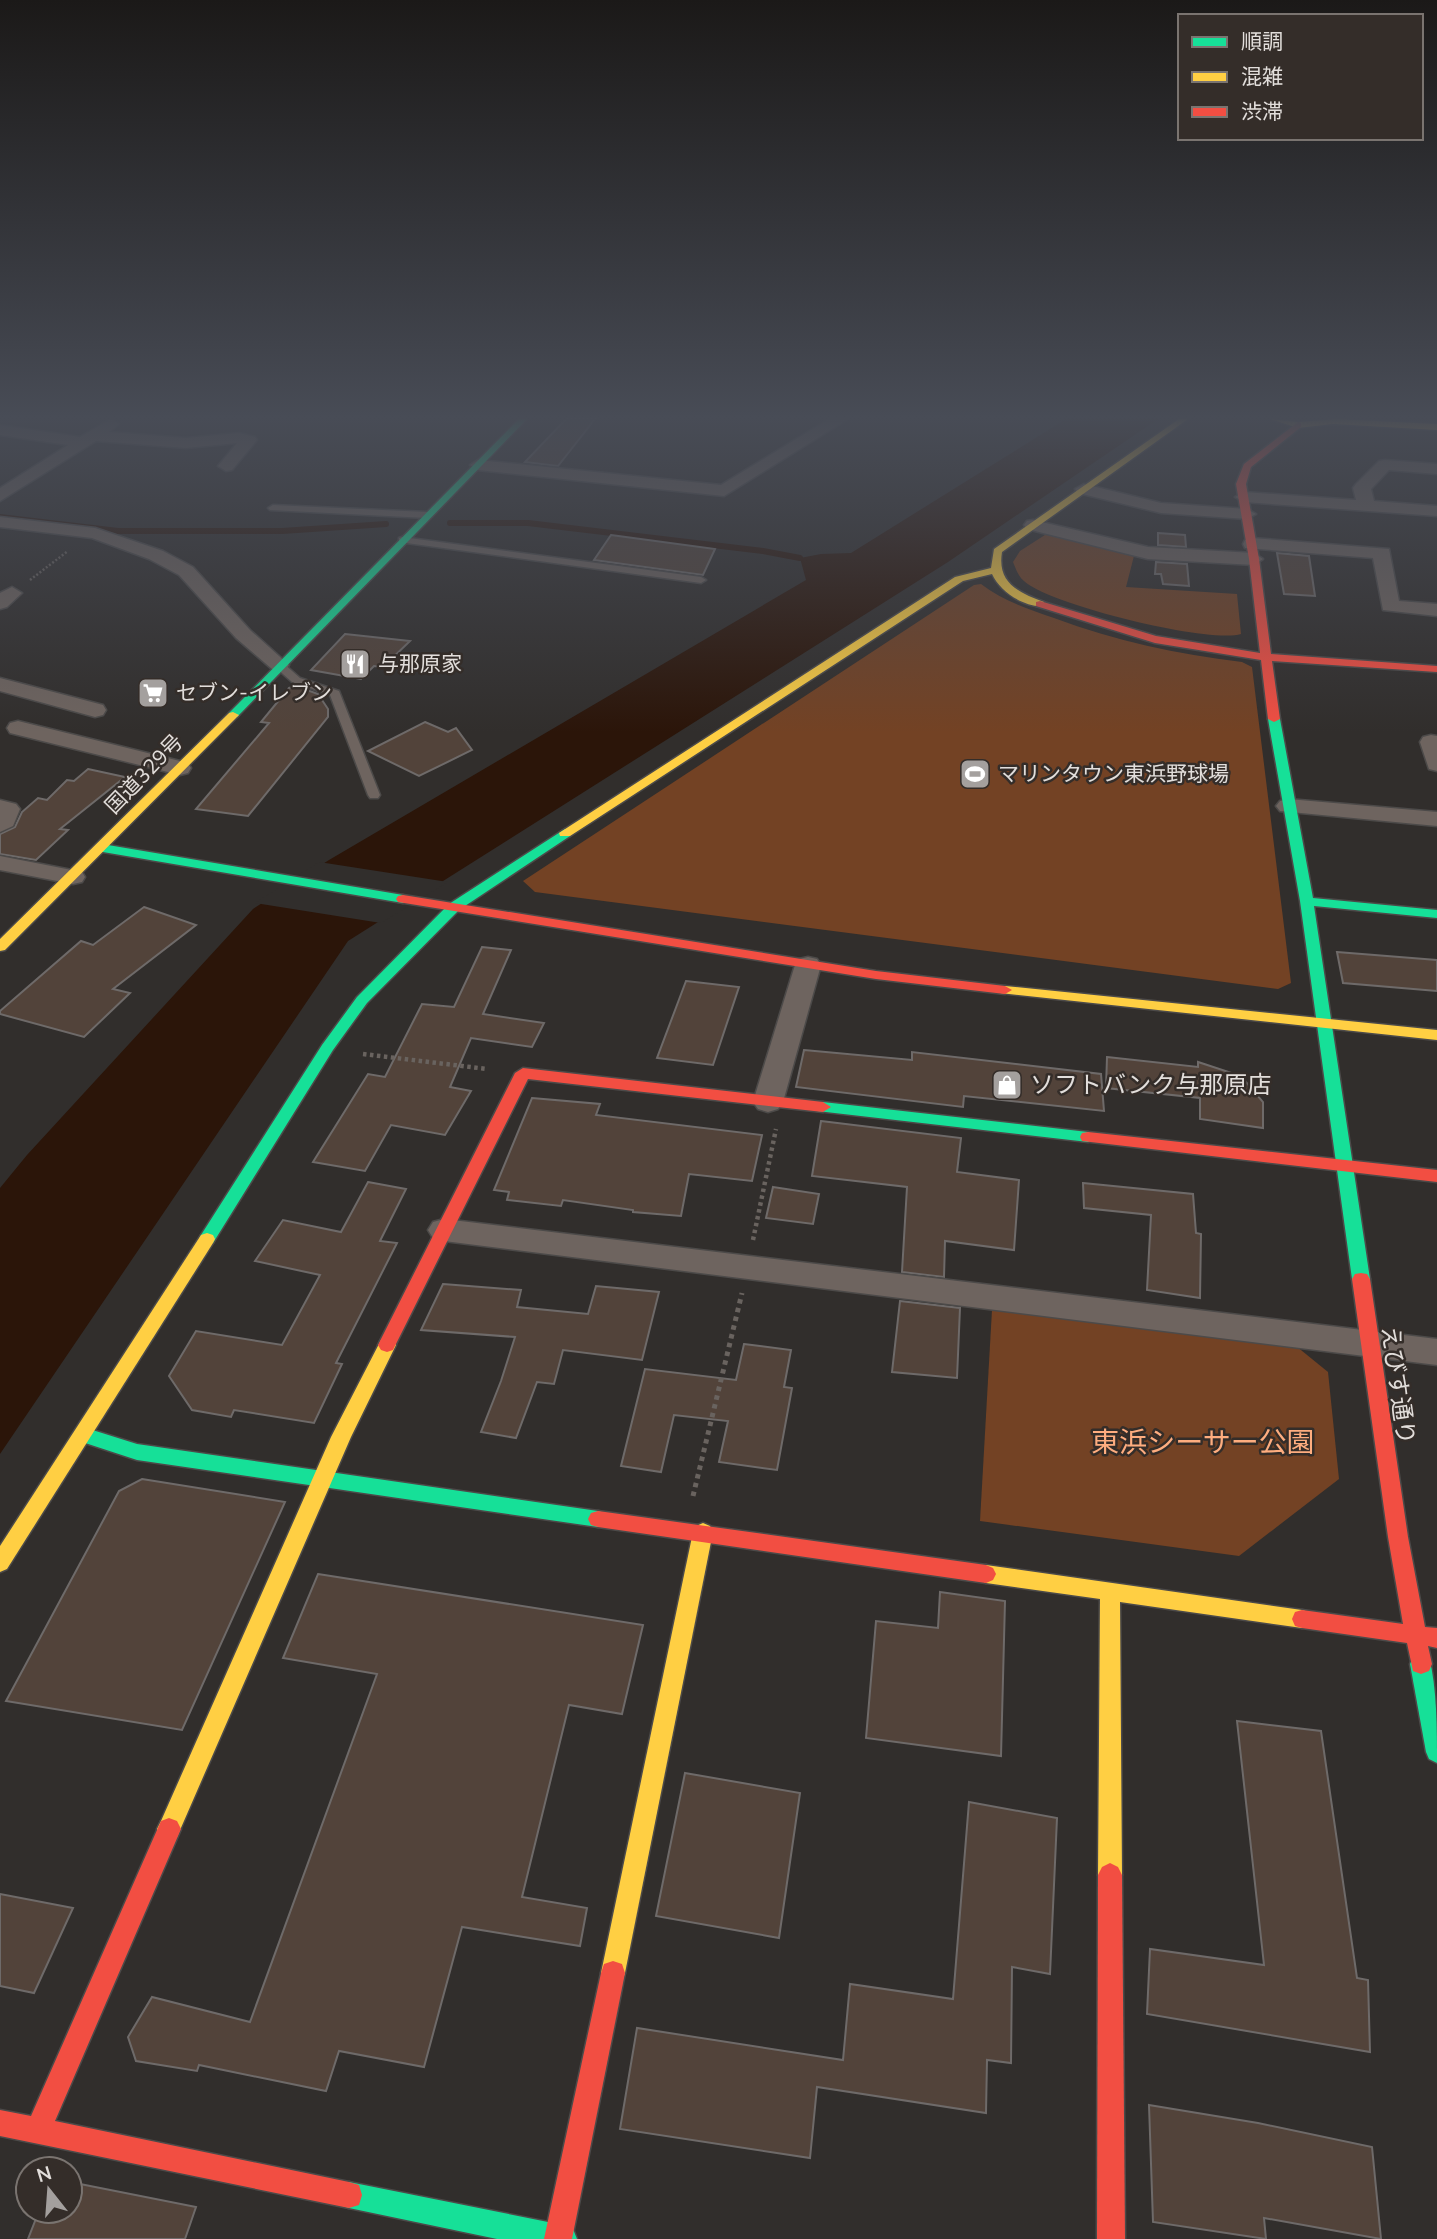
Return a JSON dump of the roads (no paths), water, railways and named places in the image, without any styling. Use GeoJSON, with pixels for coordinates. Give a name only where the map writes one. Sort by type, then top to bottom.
{"type":"FeatureCollection","features":[{"type":"Feature","properties":{"kind":"main road","name":"国道329号"},"geometry":{"type":"LineString","coordinates":[[0,947],[102,848],[419,523]]}},
{"type":"Feature","properties":{"kind":"main road","name":"えびす通り"},"geometry":{"type":"LineString","coordinates":[[1248,523],[1288,806],[1307,901],[1398,1536],[1437,1752]]}},
{"type":"Feature","properties":{"kind":"main road"},"geometry":{"type":"LineString","coordinates":[[1033,525],[997,551],[992,561],[992,571],[1000,583],[1015,593],[1100,624],[1173,643],[1266,656],[1437,669]]}},
{"type":"Feature","properties":{"kind":"main road"},"geometry":{"type":"LineString","coordinates":[[0,1563],[327,1048],[362,1000],[454,907],[504,872],[959,579],[992,571]]}},
{"type":"Feature","properties":{"kind":"main road"},"geometry":{"type":"LineString","coordinates":[[102,848],[808,965],[976,988],[1437,1035]]}},
{"type":"Feature","properties":{"kind":"main road"},"geometry":{"type":"LineString","coordinates":[[1307,901],[1437,914]]}},
{"type":"Feature","properties":{"kind":"main road"},"geometry":{"type":"LineString","coordinates":[[38,2130],[321,1480],[523,1073],[1437,1176]]}},
{"type":"Feature","properties":{"kind":"main road"},"geometry":{"type":"LineString","coordinates":[[83,1435],[137,1452],[321,1480],[1437,1638]]}},
{"type":"Feature","properties":{"kind":"main road"},"geometry":{"type":"LineString","coordinates":[[0,2123],[560,2239],[703,1532]]}},
{"type":"Feature","properties":{"kind":"main road"},"geometry":{"type":"LineString","coordinates":[[1110,1592],[1111,2239]]}},
{"type":"Feature","properties":{"kind":"street"},"geometry":{"type":"LineString","coordinates":[[12,523],[92,533],[156,555],[186,571],[243,634],[279,665]]}},
{"type":"Feature","properties":{"kind":"street"},"geometry":{"type":"LineString","coordinates":[[1033,525],[1148,553],[1382,553],[1390,606],[1437,610]]}},
{"type":"Feature","properties":{"kind":"street"},"geometry":{"type":"LineString","coordinates":[[0,684],[95,710]]}},
{"type":"Feature","properties":{"kind":"street"},"geometry":{"type":"LineString","coordinates":[[18,728],[180,768]]}},
{"type":"Feature","properties":{"kind":"street"},"geometry":{"type":"LineString","coordinates":[[1437,743],[1432,742],[1437,764]]}},
{"type":"Feature","properties":{"kind":"street"},"geometry":{"type":"LineString","coordinates":[[1288,806],[1437,819]]}},
{"type":"Feature","properties":{"kind":"street"},"geometry":{"type":"LineString","coordinates":[[0,807],[8,809],[5,821],[0,825]]}},
{"type":"Feature","properties":{"kind":"street"},"geometry":{"type":"LineString","coordinates":[[0,863],[73,877]]}},
{"type":"Feature","properties":{"kind":"street"},"geometry":{"type":"LineString","coordinates":[[775,1103],[808,965]]}},
{"type":"Feature","properties":{"kind":"street"},"geometry":{"type":"LineString","coordinates":[[444,1230],[1437,1352]]}},
{"type":"Feature","properties":{"kind":"lane"},"geometry":{"type":"LineString","coordinates":[[402,540],[701,580]]}},
{"type":"Feature","properties":{"kind":"lane"},"geometry":{"type":"LineString","coordinates":[[279,665],[296,680],[335,693],[374,795]]}},
{"type":"Feature","properties":{"kind":"waterway"},"geometry":{"type":"LineString","coordinates":[[55,523],[118,531],[282,531],[386,524]]}},
{"type":"Feature","properties":{"kind":"waterway"},"geometry":{"type":"LineString","coordinates":[[532,523],[763,551],[800,558]]}},
{"type":"Feature","properties":{"kind":"place","name":"与那原家"},"geometry":{"type":"Point","coordinates":[355,664]}},
{"type":"Feature","properties":{"kind":"place","name":"セブン-イレブン"},"geometry":{"type":"Point","coordinates":[153,693]}},
{"type":"Feature","properties":{"kind":"place","name":"マリンタウン東浜野球場"},"geometry":{"type":"Point","coordinates":[975,774]}},
{"type":"Feature","properties":{"kind":"place","name":"ソフトバンク与那原店"},"geometry":{"type":"Point","coordinates":[1007,1085]}},
{"type":"Feature","properties":{"kind":"park label","name":"東浜シーサー公園"},"geometry":{"type":"Point","coordinates":[1203,1443]}}]}
